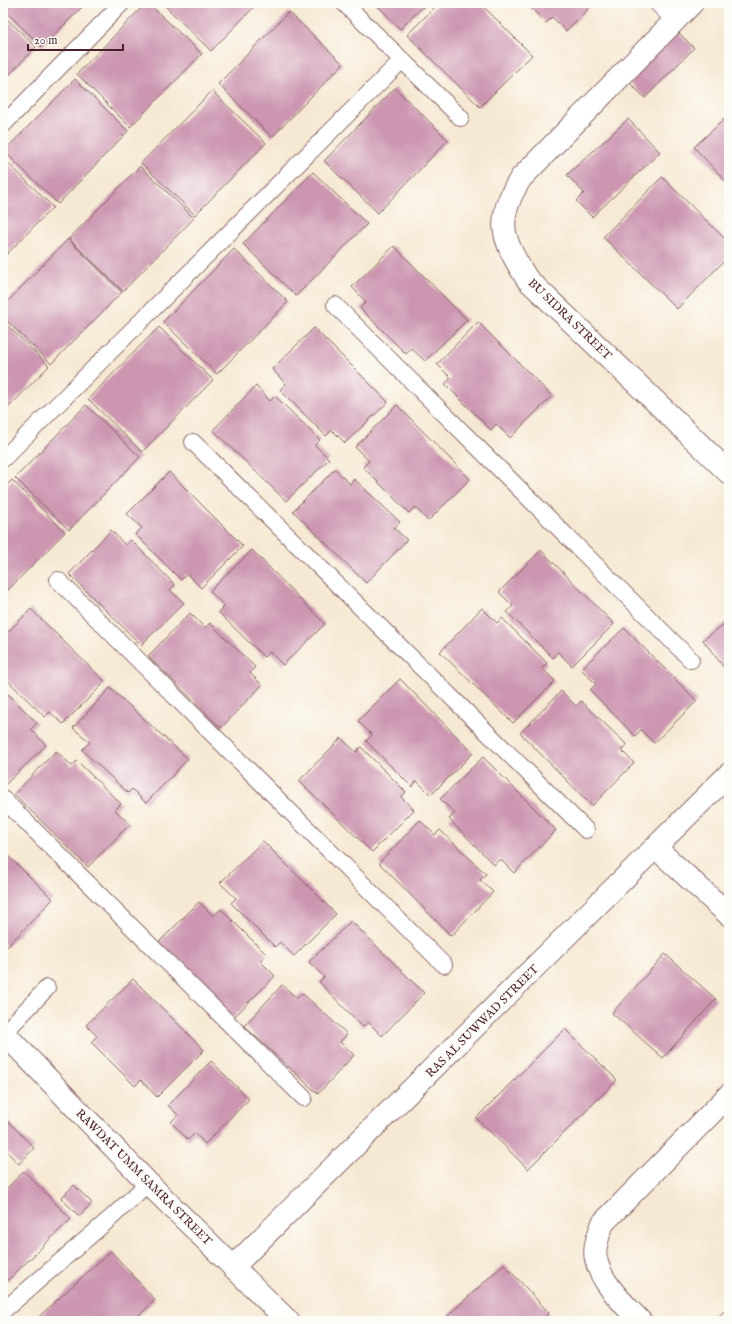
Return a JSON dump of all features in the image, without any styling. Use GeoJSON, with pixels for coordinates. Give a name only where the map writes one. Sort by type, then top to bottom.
{"type":"FeatureCollection","features":[{"type":"Feature","properties":{"kind":"street","name":"BU SIDRA STREET"},"geometry":{"type":"LineString","coordinates":[[692,3],[521,178],[511,194],[504,215],[504,235],[512,255],[526,278],[729,473]]}},
{"type":"Feature","properties":{"kind":"street","name":"RAS AL SUWWAD STREET"},"geometry":{"type":"LineString","coordinates":[[233,1267],[729,774]]}},
{"type":"Feature","properties":{"kind":"street"},"geometry":{"type":"LineString","coordinates":[[656,848],[729,915]]}},
{"type":"Feature","properties":{"kind":"street","name":"RAWDAT UMM SAMRA STREET"},"geometry":{"type":"LineString","coordinates":[[3,1032],[148,1183],[288,1321]]}},
{"type":"Feature","properties":{"kind":"street"},"geometry":{"type":"LineString","coordinates":[[640,1321],[616,1296],[605,1279],[596,1258],[596,1240],[603,1223],[729,1095]]}},
{"type":"Feature","properties":{"kind":"lane"},"geometry":{"type":"LineString","coordinates":[[3,125],[122,3]]}},
{"type":"Feature","properties":{"kind":"lane"},"geometry":{"type":"LineString","coordinates":[[344,3],[461,118]]}},
{"type":"Feature","properties":{"kind":"lane"},"geometry":{"type":"LineString","coordinates":[[657,3],[675,21]]}},
{"type":"Feature","properties":{"kind":"lane"},"geometry":{"type":"LineString","coordinates":[[3,459],[402,60]]}},
{"type":"Feature","properties":{"kind":"lane"},"geometry":{"type":"LineString","coordinates":[[336,305],[691,660]]}},
{"type":"Feature","properties":{"kind":"lane"},"geometry":{"type":"LineString","coordinates":[[193,442],[586,830]]}},
{"type":"Feature","properties":{"kind":"lane"},"geometry":{"type":"LineString","coordinates":[[58,580],[444,965]]}},
{"type":"Feature","properties":{"kind":"lane"},"geometry":{"type":"LineString","coordinates":[[3,799],[304,1098]]}},
{"type":"Feature","properties":{"kind":"lane"},"geometry":{"type":"LineString","coordinates":[[3,1032],[47,988]]}},
{"type":"Feature","properties":{"kind":"lane"},"geometry":{"type":"LineString","coordinates":[[3,1311],[113,1216],[148,1183]]}},
{"type":"Feature","properties":{"kind":"building"},"geometry":{"type":"Polygon","coordinates":[[[3,3],[86,3],[42,47],[3,9],[3,3]]]}},
{"type":"Feature","properties":{"kind":"building"},"geometry":{"type":"Polygon","coordinates":[[[146,3],[148,3],[202,54],[130,127],[77,74],[146,3]]]}},
{"type":"Feature","properties":{"kind":"building"},"geometry":{"type":"Polygon","coordinates":[[[162,3],[258,3],[211,51],[162,3]]]}},
{"type":"Feature","properties":{"kind":"building"},"geometry":{"type":"Polygon","coordinates":[[[375,3],[427,3],[400,29],[375,3]]]}},
{"type":"Feature","properties":{"kind":"building"},"geometry":{"type":"Polygon","coordinates":[[[439,3],[480,3],[532,55],[480,107],[407,35],[439,3]]]}},
{"type":"Feature","properties":{"kind":"building"},"geometry":{"type":"Polygon","coordinates":[[[526,3],[594,3],[566,31],[552,17],[546,23],[526,3]]]}},
{"type":"Feature","properties":{"kind":"building"},"geometry":{"type":"Polygon","coordinates":[[[289,12],[343,64],[272,137],[218,84],[289,12]]]}},
{"type":"Feature","properties":{"kind":"building"},"geometry":{"type":"Polygon","coordinates":[[[3,15],[36,47],[3,81],[3,15]]]}},
{"type":"Feature","properties":{"kind":"building"},"geometry":{"type":"Polygon","coordinates":[[[675,29],[694,48],[645,98],[626,79],[675,29]]]}},
{"type":"Feature","properties":{"kind":"building"},"geometry":{"type":"Polygon","coordinates":[[[75,79],[128,131],[58,204],[4,151],[75,79]]]}},
{"type":"Feature","properties":{"kind":"building"},"geometry":{"type":"Polygon","coordinates":[[[395,88],[448,140],[378,213],[324,161],[395,88]]]}},
{"type":"Feature","properties":{"kind":"building"},"geometry":{"type":"Polygon","coordinates":[[[212,91],[266,143],[195,215],[141,163],[212,91]]]}},
{"type":"Feature","properties":{"kind":"building"},"geometry":{"type":"Polygon","coordinates":[[[729,115],[729,185],[694,147],[729,115]]]}},
{"type":"Feature","properties":{"kind":"building"},"geometry":{"type":"Polygon","coordinates":[[[628,119],[660,152],[592,217],[576,201],[584,193],[567,175],[628,119]]]}},
{"type":"Feature","properties":{"kind":"building"},"geometry":{"type":"Polygon","coordinates":[[[3,158],[53,207],[3,258],[3,158]]]}},
{"type":"Feature","properties":{"kind":"building"},"geometry":{"type":"Polygon","coordinates":[[[140,166],[194,218],[123,291],[69,239],[140,166]]]}},
{"type":"Feature","properties":{"kind":"building"},"geometry":{"type":"Polygon","coordinates":[[[313,172],[367,224],[296,296],[243,244],[313,172]]]}},
{"type":"Feature","properties":{"kind":"building"},"geometry":{"type":"Polygon","coordinates":[[[662,177],[729,243],[729,256],[677,309],[603,237],[662,177]]]}},
{"type":"Feature","properties":{"kind":"building"},"geometry":{"type":"Polygon","coordinates":[[[68,239],[122,292],[51,364],[3,317],[3,306],[68,239]]]}},
{"type":"Feature","properties":{"kind":"building"},"geometry":{"type":"Polygon","coordinates":[[[394,246],[467,320],[425,361],[411,348],[406,354],[360,308],[366,302],[352,287],[394,246]]]}},
{"type":"Feature","properties":{"kind":"building"},"geometry":{"type":"Polygon","coordinates":[[[234,249],[288,302],[217,374],[163,322],[234,249]]]}},
{"type":"Feature","properties":{"kind":"building"},"geometry":{"type":"Polygon","coordinates":[[[3,321],[49,366],[3,413],[3,321]]]}},
{"type":"Feature","properties":{"kind":"building"},"geometry":{"type":"Polygon","coordinates":[[[478,322],[552,396],[510,438],[496,424],[491,430],[445,384],[451,378],[437,364],[478,322]]]}},
{"type":"Feature","properties":{"kind":"building"},"geometry":{"type":"Polygon","coordinates":[[[159,327],[213,380],[142,452],[88,399],[159,327]]]}},
{"type":"Feature","properties":{"kind":"building"},"geometry":{"type":"Polygon","coordinates":[[[314,328],[388,402],[345,443],[332,430],[326,436],[280,390],[286,384],[272,369],[314,328]]]}},
{"type":"Feature","properties":{"kind":"building"},"geometry":{"type":"Polygon","coordinates":[[[256,386],[270,401],[275,396],[320,440],[315,445],[329,459],[286,501],[213,430],[256,386]]]}},
{"type":"Feature","properties":{"kind":"building"},"geometry":{"type":"Polygon","coordinates":[[[86,405],[140,457],[69,530],[15,478],[86,405]]]}},
{"type":"Feature","properties":{"kind":"building"},"geometry":{"type":"Polygon","coordinates":[[[397,405],[470,479],[428,521],[415,507],[409,513],[363,467],[369,461],[355,447],[397,405]]]}},
{"type":"Feature","properties":{"kind":"building"},"geometry":{"type":"Polygon","coordinates":[[[335,469],[350,484],[354,479],[400,522],[394,528],[407,540],[366,583],[293,511],[335,469]]]}},
{"type":"Feature","properties":{"kind":"building"},"geometry":{"type":"Polygon","coordinates":[[[169,472],[243,546],[201,588],[187,574],[181,580],[135,534],[142,528],[127,514],[169,472]]]}},
{"type":"Feature","properties":{"kind":"building"},"geometry":{"type":"Polygon","coordinates":[[[12,480],[65,532],[3,595],[3,489],[12,480]]]}},
{"type":"Feature","properties":{"kind":"building"},"geometry":{"type":"Polygon","coordinates":[[[111,530],[125,545],[131,540],[175,585],[170,590],[184,603],[141,645],[69,574],[111,530]]]}},
{"type":"Feature","properties":{"kind":"building"},"geometry":{"type":"Polygon","coordinates":[[[252,550],[325,624],[283,665],[270,652],[264,657],[218,612],[224,606],[210,591],[252,550]]]}},
{"type":"Feature","properties":{"kind":"building"},"geometry":{"type":"Polygon","coordinates":[[[541,550],[614,624],[572,666],[558,652],[553,658],[507,612],[513,606],[499,592],[541,550]]]}},
{"type":"Feature","properties":{"kind":"building"},"geometry":{"type":"Polygon","coordinates":[[[482,608],[497,623],[502,618],[547,663],[542,668],[555,681],[513,723],[440,652],[482,608]]]}},
{"type":"Feature","properties":{"kind":"building"},"geometry":{"type":"Polygon","coordinates":[[[31,609],[105,682],[63,724],[50,712],[45,717],[3,676],[3,668],[5,665],[3,663],[3,637],[31,609]]]}},
{"type":"Feature","properties":{"kind":"building"},"geometry":{"type":"Polygon","coordinates":[[[190,613],[205,628],[210,623],[255,667],[250,673],[262,685],[221,728],[148,656],[190,613]]]}},
{"type":"Feature","properties":{"kind":"building"},"geometry":{"type":"Polygon","coordinates":[[[729,620],[729,666],[725,669],[703,640],[729,620]]]}},
{"type":"Feature","properties":{"kind":"building"},"geometry":{"type":"Polygon","coordinates":[[[624,628],[697,701],[654,743],[641,730],[635,736],[590,690],[596,684],[581,669],[624,628]]]}},
{"type":"Feature","properties":{"kind":"building"},"geometry":{"type":"Polygon","coordinates":[[[400,679],[473,753],[431,795],[417,781],[412,787],[366,741],[372,735],[358,721],[400,679]]]}},
{"type":"Feature","properties":{"kind":"building"},"geometry":{"type":"Polygon","coordinates":[[[110,688],[188,759],[146,803],[132,789],[128,793],[82,750],[90,742],[73,728],[110,688]]]}},
{"type":"Feature","properties":{"kind":"building"},"geometry":{"type":"Polygon","coordinates":[[[3,689],[37,723],[31,729],[46,745],[5,785],[3,783],[3,689]]]}},
{"type":"Feature","properties":{"kind":"building"},"geometry":{"type":"Polygon","coordinates":[[[561,691],[576,706],[581,701],[627,745],[621,750],[634,763],[592,806],[520,733],[561,691]]]}},
{"type":"Feature","properties":{"kind":"building"},"geometry":{"type":"Polygon","coordinates":[[[341,738],[356,752],[361,747],[406,792],[401,797],[414,810],[372,852],[299,781],[341,738]]]}},
{"type":"Feature","properties":{"kind":"building"},"geometry":{"type":"Polygon","coordinates":[[[56,751],[72,766],[77,761],[121,804],[115,810],[130,824],[88,867],[14,794],[56,751]]]}},
{"type":"Feature","properties":{"kind":"building"},"geometry":{"type":"Polygon","coordinates":[[[483,757],[556,830],[514,873],[500,859],[494,865],[449,819],[455,813],[440,799],[483,757]]]}},
{"type":"Feature","properties":{"kind":"building"},"geometry":{"type":"Polygon","coordinates":[[[420,820],[435,835],[440,830],[486,874],[480,880],[493,892],[451,936],[379,863],[420,820]]]}},
{"type":"Feature","properties":{"kind":"building"},"geometry":{"type":"Polygon","coordinates":[[[263,841],[336,914],[294,956],[280,942],[275,947],[231,903],[236,898],[220,883],[263,841]]]}},
{"type":"Feature","properties":{"kind":"building"},"geometry":{"type":"Polygon","coordinates":[[[3,851],[53,899],[7,947],[3,943],[3,851]]]}},
{"type":"Feature","properties":{"kind":"building"},"geometry":{"type":"Polygon","coordinates":[[[199,902],[213,916],[221,909],[266,954],[260,961],[275,976],[233,1018],[157,944],[199,902]]]}},
{"type":"Feature","properties":{"kind":"building"},"geometry":{"type":"Polygon","coordinates":[[[351,921],[424,993],[382,1036],[368,1022],[363,1027],[319,982],[324,977],[309,962],[351,921]]]}},
{"type":"Feature","properties":{"kind":"building"},"geometry":{"type":"Polygon","coordinates":[[[665,954],[716,999],[663,1058],[612,1013],[665,954]]]}},
{"type":"Feature","properties":{"kind":"building"},"geometry":{"type":"Polygon","coordinates":[[[133,979],[204,1050],[157,1097],[141,1080],[135,1086],[91,1042],[97,1036],[86,1025],[133,979]]]}},
{"type":"Feature","properties":{"kind":"building"},"geometry":{"type":"Polygon","coordinates":[[[282,985],[297,998],[302,993],[347,1034],[340,1042],[354,1055],[318,1094],[244,1026],[282,985]]]}},
{"type":"Feature","properties":{"kind":"building"},"geometry":{"type":"Polygon","coordinates":[[[565,1029],[617,1080],[528,1169],[476,1118],[565,1029]]]}},
{"type":"Feature","properties":{"kind":"building"},"geometry":{"type":"Polygon","coordinates":[[[211,1061],[249,1099],[205,1144],[195,1133],[188,1140],[171,1122],[178,1115],[168,1105],[211,1061]]]}},
{"type":"Feature","properties":{"kind":"building"},"geometry":{"type":"Polygon","coordinates":[[[3,1116],[34,1148],[19,1164],[3,1148],[3,1116]]]}},
{"type":"Feature","properties":{"kind":"building"},"geometry":{"type":"Polygon","coordinates":[[[24,1171],[71,1219],[3,1285],[3,1192],[24,1171]]]}},
{"type":"Feature","properties":{"kind":"building"},"geometry":{"type":"Polygon","coordinates":[[[74,1185],[92,1203],[79,1216],[61,1198],[74,1185]]]}},
{"type":"Feature","properties":{"kind":"building"},"geometry":{"type":"Polygon","coordinates":[[[111,1251],[155,1300],[133,1321],[34,1321],[111,1251]]]}},
{"type":"Feature","properties":{"kind":"building"},"geometry":{"type":"Polygon","coordinates":[[[504,1264],[549,1313],[540,1321],[442,1321],[504,1264]]]}},
{"type":"Feature","properties":{"kind":"building"},"geometry":{"type":"Polygon","coordinates":[[[729,1307],[729,1321],[713,1321],[729,1307]]]}}]}
